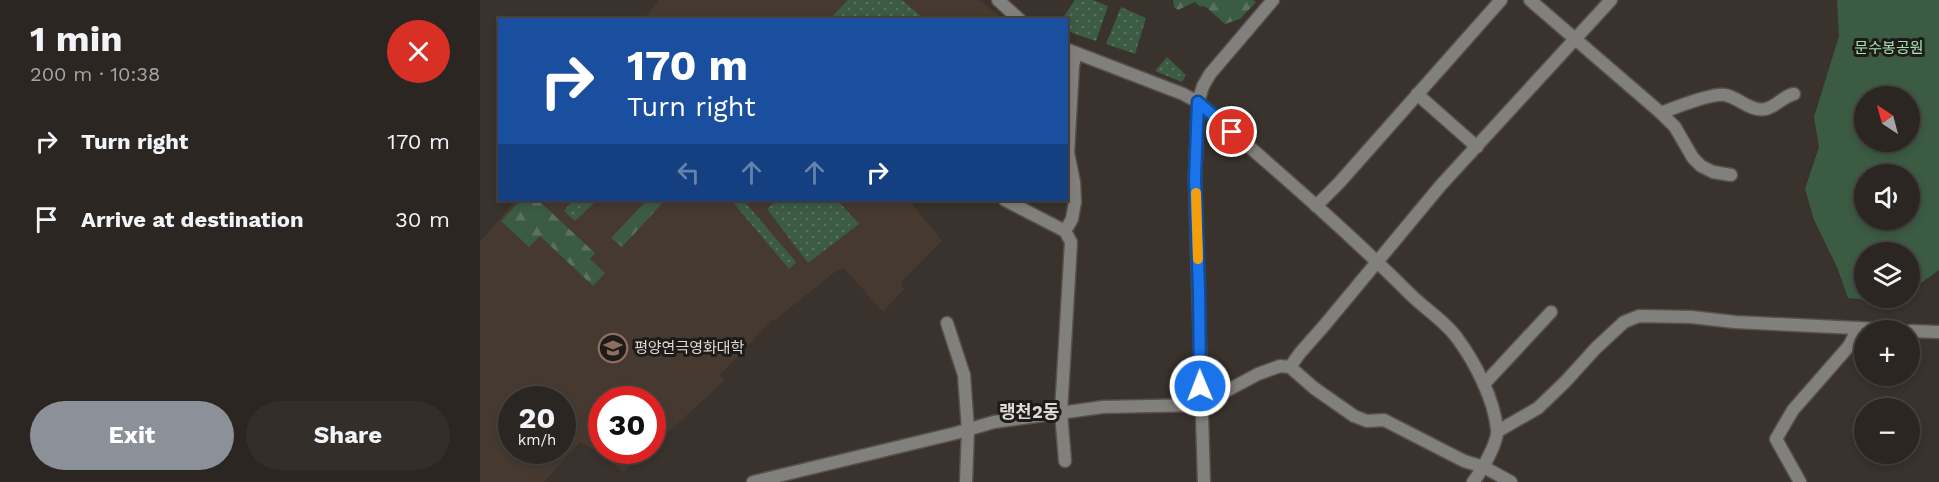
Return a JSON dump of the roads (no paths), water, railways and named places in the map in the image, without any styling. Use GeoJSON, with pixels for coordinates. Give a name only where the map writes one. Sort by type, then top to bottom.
{"type":"FeatureCollection","features":[{"type":"Feature","properties":{"kind":"street"},"geometry":{"type":"LineString","coordinates":[[998,0],[1018,18]]}},
{"type":"Feature","properties":{"kind":"street"},"geometry":{"type":"LineString","coordinates":[[1204,482],[1195,178],[1198,102],[1210,74],[1273,0]]}},
{"type":"Feature","properties":{"kind":"street"},"geometry":{"type":"LineString","coordinates":[[1316,206],[1501,0]]}},
{"type":"Feature","properties":{"kind":"street"},"geometry":{"type":"LineString","coordinates":[[1530,0],[1675,127],[1693,158],[1701,166],[1713,172],[1731,175]]}},
{"type":"Feature","properties":{"kind":"street"},"geometry":{"type":"LineString","coordinates":[[1290,367],[1441,185],[1611,0]]}},
{"type":"Feature","properties":{"kind":"street"},"geometry":{"type":"LineString","coordinates":[[1065,231],[1072,219],[1075,202],[1074,182],[1068,153],[1073,66],[1071,51],[1184,94],[1198,102],[1377,261],[1455,335],[1470,355],[1484,384],[1498,431],[1484,467],[1473,482]]}},
{"type":"Feature","properties":{"kind":"street"},"geometry":{"type":"LineString","coordinates":[[1417,94],[1477,147]]}},
{"type":"Feature","properties":{"kind":"street"},"geometry":{"type":"LineString","coordinates":[[1660,113],[1683,104],[1724,95],[1756,109],[1764,110],[1794,94]]}},
{"type":"Feature","properties":{"kind":"street"},"geometry":{"type":"LineString","coordinates":[[1007,201],[1065,231],[1071,242],[1061,412],[1065,461]]}},
{"type":"Feature","properties":{"kind":"street"},"geometry":{"type":"LineString","coordinates":[[1484,384],[1551,312]]}},
{"type":"Feature","properties":{"kind":"street"},"geometry":{"type":"LineString","coordinates":[[1498,431],[1538,408],[1624,322],[1639,316],[1691,317],[1854,328]]}},
{"type":"Feature","properties":{"kind":"street"},"geometry":{"type":"LineString","coordinates":[[947,323],[964,375],[968,430],[966,482]]}},
{"type":"Feature","properties":{"kind":"street"},"geometry":{"type":"LineString","coordinates":[[1920,331],[1939,332]]}},
{"type":"Feature","properties":{"kind":"street"},"geometry":{"type":"LineString","coordinates":[[1800,482],[1776,439],[1793,410],[1849,346],[1854,336]]}},
{"type":"Feature","properties":{"kind":"street"},"geometry":{"type":"LineString","coordinates":[[753,482],[994,422],[1103,407],[1200,405],[1258,374],[1280,366],[1290,367],[1314,388],[1354,416],[1367,421],[1384,420],[1511,482]]}},
{"type":"Feature","properties":{"kind":"place","name":"평양연극영화대학"},"geometry":{"type":"Point","coordinates":[613,348]}},
{"type":"Feature","properties":{"kind":"district","name":"랭천2동"},"geometry":{"type":"Point","coordinates":[1029,411]}},
{"type":"Feature","properties":{"kind":"park label","name":"문수봉공원"},"geometry":{"type":"Point","coordinates":[1889,48]}}]}
